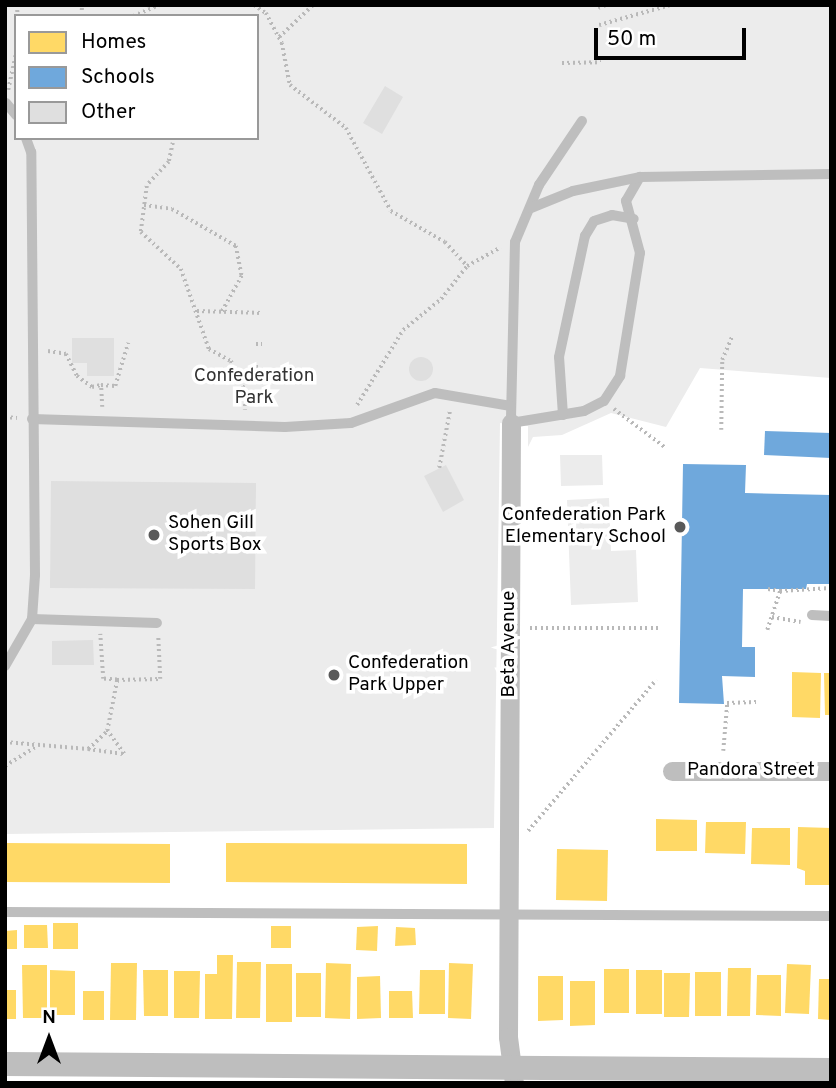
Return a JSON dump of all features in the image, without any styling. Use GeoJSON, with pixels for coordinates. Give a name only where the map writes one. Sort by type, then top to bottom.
{"type":"FeatureCollection","features":[{"type":"Feature","properties":{"kind":"street","name":"Beta Avenue"},"geometry":{"type":"LineString","coordinates":[[511,415],[509,912],[513,1075]]}},
{"type":"Feature","properties":{"kind":"street","name":"Pandora Street"},"geometry":{"type":"LineString","coordinates":[[672,771],[831,771]]}},
{"type":"Feature","properties":{"kind":"street"},"geometry":{"type":"LineString","coordinates":[[5,1064],[513,1075],[831,1070]]}},
{"type":"Feature","properties":{"kind":"lane","name":"Beta Avenue"},"geometry":{"type":"LineString","coordinates":[[511,415],[515,242],[551,164],[582,121]]}},
{"type":"Feature","properties":{"kind":"lane"},"geometry":{"type":"LineString","coordinates":[[5,666],[32,620],[31,152],[27,140]]}},
{"type":"Feature","properties":{"kind":"lane"},"geometry":{"type":"LineString","coordinates":[[531,208],[573,191],[640,177],[831,174]]}},
{"type":"Feature","properties":{"kind":"lane"},"geometry":{"type":"LineString","coordinates":[[32,419],[210,428],[351,423],[435,393],[511,415],[563,415],[604,401],[620,376],[630,318],[640,253],[634,219],[626,201],[640,177]]}},
{"type":"Feature","properties":{"kind":"lane"},"geometry":{"type":"LineString","coordinates":[[563,415],[559,357],[585,236],[594,221],[612,215],[634,219]]}},
{"type":"Feature","properties":{"kind":"lane"},"geometry":{"type":"LineString","coordinates":[[812,615],[831,615]]}},
{"type":"Feature","properties":{"kind":"lane"},"geometry":{"type":"LineString","coordinates":[[32,620],[99,624],[157,623]]}},
{"type":"Feature","properties":{"kind":"lane"},"geometry":{"type":"LineString","coordinates":[[5,912],[509,912],[831,916]]}},
{"type":"Feature","properties":{"kind":"path"},"geometry":{"type":"LineString","coordinates":[[139,14],[159,5]]}},
{"type":"Feature","properties":{"kind":"path"},"geometry":{"type":"LineString","coordinates":[[254,5],[265,13],[279,37],[290,85],[346,128],[391,211],[444,242],[467,267]]}},
{"type":"Feature","properties":{"kind":"path"},"geometry":{"type":"LineString","coordinates":[[279,37],[313,5]]}},
{"type":"Feature","properties":{"kind":"path"},"geometry":{"type":"LineString","coordinates":[[598,8],[606,5]]}},
{"type":"Feature","properties":{"kind":"path"},"geometry":{"type":"LineString","coordinates":[[599,24],[670,5]]}},
{"type":"Feature","properties":{"kind":"path"},"geometry":{"type":"LineString","coordinates":[[6,103],[14,61]]}},
{"type":"Feature","properties":{"kind":"path"},"geometry":{"type":"LineString","coordinates":[[562,62],[601,62]]}},
{"type":"Feature","properties":{"kind":"path"},"geometry":{"type":"LineString","coordinates":[[173,143],[169,162],[147,186],[141,232],[181,269],[209,349],[231,361],[246,393]]}},
{"type":"Feature","properties":{"kind":"path"},"geometry":{"type":"LineString","coordinates":[[144,205],[172,209],[236,246],[242,276],[222,312]]}},
{"type":"Feature","properties":{"kind":"path"},"geometry":{"type":"LineString","coordinates":[[351,423],[358,401],[403,330],[441,299],[467,267],[515,242]]}},
{"type":"Feature","properties":{"kind":"path"},"geometry":{"type":"LineString","coordinates":[[197,311],[261,313]]}},
{"type":"Feature","properties":{"kind":"path"},"geometry":{"type":"LineString","coordinates":[[721,430],[722,360],[732,335]]}},
{"type":"Feature","properties":{"kind":"path"},"geometry":{"type":"LineString","coordinates":[[32,352],[53,350],[66,354],[77,376],[92,387],[115,386],[128,343]]}},
{"type":"Feature","properties":{"kind":"path"},"geometry":{"type":"LineString","coordinates":[[101,385],[101,422]]}},
{"type":"Feature","properties":{"kind":"path"},"geometry":{"type":"LineString","coordinates":[[439,468],[453,397]]}},
{"type":"Feature","properties":{"kind":"path"},"geometry":{"type":"LineString","coordinates":[[604,401],[666,448]]}},
{"type":"Feature","properties":{"kind":"path"},"geometry":{"type":"LineString","coordinates":[[768,589],[780,591],[831,588]]}},
{"type":"Feature","properties":{"kind":"path"},"geometry":{"type":"LineString","coordinates":[[767,630],[780,591]]}},
{"type":"Feature","properties":{"kind":"path"},"geometry":{"type":"LineString","coordinates":[[772,616],[798,625],[812,615]]}},
{"type":"Feature","properties":{"kind":"path"},"geometry":{"type":"LineString","coordinates":[[99,624],[103,679],[117,680],[160,679],[157,623]]}},
{"type":"Feature","properties":{"kind":"path"},"geometry":{"type":"LineString","coordinates":[[510,628],[660,628]]}},
{"type":"Feature","properties":{"kind":"path"},"geometry":{"type":"LineString","coordinates":[[88,749],[107,730],[117,680]]}},
{"type":"Feature","properties":{"kind":"path"},"geometry":{"type":"LineString","coordinates":[[527,832],[656,680]]}},
{"type":"Feature","properties":{"kind":"path"},"geometry":{"type":"LineString","coordinates":[[723,771],[727,703],[756,702]]}},
{"type":"Feature","properties":{"kind":"path"},"geometry":{"type":"LineString","coordinates":[[5,742],[124,754],[107,730]]}},
{"type":"Feature","properties":{"kind":"path"},"geometry":{"type":"LineString","coordinates":[[5,766],[38,746]]}},
{"type":"Feature","properties":{"kind":"green space","name":"Confederation Park"},"geometry":{"type":"Polygon","coordinates":[[[5,5],[831,5],[831,378],[700,368],[666,427],[611,413],[562,435],[533,437],[528,447],[528,426],[500,423],[494,828],[5,834],[5,5]]]}},
{"type":"Feature","properties":{"kind":"green space"},"geometry":{"type":"Polygon","coordinates":[[[560,455],[602,455],[603,485],[561,486],[560,455]]]}},
{"type":"Feature","properties":{"kind":"green space"},"geometry":{"type":"Polygon","coordinates":[[[609,498],[611,551],[636,550],[638,602],[571,605],[567,500],[609,498]]]}},
{"type":"Feature","properties":{"kind":"building: Homes"},"geometry":{"type":"Polygon","coordinates":[[[792,672],[821,673],[820,718],[792,717],[792,672]]]}},
{"type":"Feature","properties":{"kind":"building: Homes"},"geometry":{"type":"Polygon","coordinates":[[[824,673],[831,673],[831,715],[825,715],[824,673]]]}},
{"type":"Feature","properties":{"kind":"building: Homes"},"geometry":{"type":"Polygon","coordinates":[[[656,819],[697,820],[697,851],[656,851],[656,819]]]}},
{"type":"Feature","properties":{"kind":"building: Homes"},"geometry":{"type":"Polygon","coordinates":[[[706,822],[746,822],[745,854],[705,853],[706,822]]]}},
{"type":"Feature","properties":{"kind":"building: Homes"},"geometry":{"type":"Polygon","coordinates":[[[798,827],[831,828],[829,885],[805,885],[805,871],[797,868],[798,827]]]}},
{"type":"Feature","properties":{"kind":"building: Homes"},"geometry":{"type":"Polygon","coordinates":[[[752,828],[790,828],[790,865],[751,864],[752,828]]]}},
{"type":"Feature","properties":{"kind":"building: Homes"},"geometry":{"type":"Polygon","coordinates":[[[5,843],[170,844],[170,883],[5,882],[5,843]]]}},
{"type":"Feature","properties":{"kind":"building: Homes"},"geometry":{"type":"Polygon","coordinates":[[[226,843],[467,844],[467,884],[226,882],[226,843]]]}},
{"type":"Feature","properties":{"kind":"building: Homes"},"geometry":{"type":"Polygon","coordinates":[[[557,849],[608,850],[607,901],[556,900],[557,849]]]}},
{"type":"Feature","properties":{"kind":"building: Homes"},"geometry":{"type":"Polygon","coordinates":[[[53,923],[78,923],[78,949],[53,949],[53,923]]]}},
{"type":"Feature","properties":{"kind":"building: Homes"},"geometry":{"type":"Polygon","coordinates":[[[24,925],[47,925],[48,948],[24,948],[24,925]]]}},
{"type":"Feature","properties":{"kind":"building: Homes"},"geometry":{"type":"Polygon","coordinates":[[[271,926],[291,926],[291,948],[271,948],[271,926]]]}},
{"type":"Feature","properties":{"kind":"building: Homes"},"geometry":{"type":"Polygon","coordinates":[[[378,926],[377,951],[356,950],[357,927],[378,926]]]}},
{"type":"Feature","properties":{"kind":"building: Homes"},"geometry":{"type":"Polygon","coordinates":[[[396,927],[415,928],[416,945],[395,946],[396,927]]]}},
{"type":"Feature","properties":{"kind":"building: Homes"},"geometry":{"type":"Polygon","coordinates":[[[17,930],[17,949],[5,949],[5,931],[17,930]]]}},
{"type":"Feature","properties":{"kind":"building: Homes"},"geometry":{"type":"Polygon","coordinates":[[[217,955],[233,955],[232,1019],[205,1019],[205,974],[217,974],[217,955]]]}},
{"type":"Feature","properties":{"kind":"building: Homes"},"geometry":{"type":"Polygon","coordinates":[[[237,962],[261,962],[260,1018],[236,1018],[237,962]]]}},
{"type":"Feature","properties":{"kind":"building: Homes"},"geometry":{"type":"Polygon","coordinates":[[[111,963],[137,963],[136,1020],[110,1020],[111,963]]]}},
{"type":"Feature","properties":{"kind":"building: Homes"},"geometry":{"type":"Polygon","coordinates":[[[326,963],[351,964],[350,1019],[325,1018],[326,963]]]}},
{"type":"Feature","properties":{"kind":"building: Homes"},"geometry":{"type":"Polygon","coordinates":[[[449,963],[473,964],[471,1019],[448,1018],[449,963]]]}},
{"type":"Feature","properties":{"kind":"building: Homes"},"geometry":{"type":"Polygon","coordinates":[[[266,964],[292,964],[292,1022],[266,1022],[266,964]]]}},
{"type":"Feature","properties":{"kind":"building: Homes"},"geometry":{"type":"Polygon","coordinates":[[[787,964],[811,965],[809,1014],[785,1013],[787,964]]]}},
{"type":"Feature","properties":{"kind":"building: Homes"},"geometry":{"type":"Polygon","coordinates":[[[22,965],[47,965],[47,1018],[23,1018],[22,965]]]}},
{"type":"Feature","properties":{"kind":"building: Homes"},"geometry":{"type":"Polygon","coordinates":[[[728,968],[751,968],[750,1016],[727,1016],[728,968]]]}},
{"type":"Feature","properties":{"kind":"building: Homes"},"geometry":{"type":"Polygon","coordinates":[[[604,969],[629,969],[629,1013],[604,1013],[604,969]]]}},
{"type":"Feature","properties":{"kind":"building: Homes"},"geometry":{"type":"Polygon","coordinates":[[[50,970],[75,971],[75,1015],[50,1015],[50,970]]]}},
{"type":"Feature","properties":{"kind":"building: Homes"},"geometry":{"type":"Polygon","coordinates":[[[143,970],[168,970],[168,1016],[144,1016],[143,970]]]}},
{"type":"Feature","properties":{"kind":"building: Homes"},"geometry":{"type":"Polygon","coordinates":[[[420,970],[445,970],[445,1014],[419,1014],[420,970]]]}},
{"type":"Feature","properties":{"kind":"building: Homes"},"geometry":{"type":"Polygon","coordinates":[[[636,970],[662,970],[662,1014],[636,1014],[636,970]]]}},
{"type":"Feature","properties":{"kind":"building: Homes"},"geometry":{"type":"Polygon","coordinates":[[[174,971],[200,971],[199,1018],[174,1018],[174,971]]]}},
{"type":"Feature","properties":{"kind":"building: Homes"},"geometry":{"type":"Polygon","coordinates":[[[695,972],[721,972],[721,1016],[695,1016],[695,972]]]}},
{"type":"Feature","properties":{"kind":"building: Homes"},"geometry":{"type":"Polygon","coordinates":[[[296,973],[321,973],[321,1017],[296,1017],[296,973]]]}},
{"type":"Feature","properties":{"kind":"building: Homes"},"geometry":{"type":"Polygon","coordinates":[[[664,973],[690,973],[689,1017],[664,1017],[664,973]]]}},
{"type":"Feature","properties":{"kind":"building: Homes"},"geometry":{"type":"Polygon","coordinates":[[[757,975],[781,975],[781,1016],[756,1015],[757,975]]]}},
{"type":"Feature","properties":{"kind":"building: Homes"},"geometry":{"type":"Polygon","coordinates":[[[380,976],[381,1018],[357,1019],[357,977],[380,976]]]}},
{"type":"Feature","properties":{"kind":"building: Homes"},"geometry":{"type":"Polygon","coordinates":[[[538,976],[563,976],[563,1020],[538,1021],[538,976]]]}},
{"type":"Feature","properties":{"kind":"building: Homes"},"geometry":{"type":"Polygon","coordinates":[[[819,979],[831,979],[831,1020],[818,1019],[819,979]]]}},
{"type":"Feature","properties":{"kind":"building: Homes"},"geometry":{"type":"Polygon","coordinates":[[[570,981],[595,981],[595,1025],[570,1026],[570,981]]]}},
{"type":"Feature","properties":{"kind":"building: Homes"},"geometry":{"type":"Polygon","coordinates":[[[5,990],[16,990],[16,1019],[5,1019],[5,990]]]}},
{"type":"Feature","properties":{"kind":"building: Homes"},"geometry":{"type":"Polygon","coordinates":[[[83,991],[104,991],[104,1020],[83,1020],[83,991]]]}},
{"type":"Feature","properties":{"kind":"building: Homes"},"geometry":{"type":"Polygon","coordinates":[[[389,991],[412,991],[413,1018],[389,1018],[389,991]]]}},
{"type":"Feature","properties":{"kind":"building: Schools"},"geometry":{"type":"Polygon","coordinates":[[[765,431],[831,433],[831,458],[764,455],[765,431]]]}},
{"type":"Feature","properties":{"kind":"building: Schools"},"geometry":{"type":"Polygon","coordinates":[[[683,464],[746,465],[745,493],[831,495],[831,584],[807,584],[806,589],[743,589],[742,647],[755,647],[755,677],[722,676],[724,704],[679,703],[683,464]]]}},
{"type":"Feature","properties":{"kind":"building: Other"},"geometry":{"type":"Polygon","coordinates":[[[385,86],[403,97],[382,134],[363,123],[385,86]]]}},
{"type":"Feature","properties":{"kind":"building: Other"},"geometry":{"type":"Polygon","coordinates":[[[72,338],[114,338],[114,376],[87,376],[87,363],[72,363],[72,338]]]}},
{"type":"Feature","properties":{"kind":"building: Other"},"geometry":{"type":"Polygon","coordinates":[[[421,357],[429,361],[433,369],[429,377],[421,381],[413,377],[409,369],[413,361],[421,357]]]}},
{"type":"Feature","properties":{"kind":"building: Other"},"geometry":{"type":"Polygon","coordinates":[[[446,465],[464,500],[443,512],[424,476],[446,465]]]}},
{"type":"Feature","properties":{"kind":"building: Other","name":"Sohen Gill Sports Box"},"geometry":{"type":"Polygon","coordinates":[[[51,481],[256,483],[255,589],[50,588],[51,481]]]}},
{"type":"Feature","properties":{"kind":"building: Other"},"geometry":{"type":"Polygon","coordinates":[[[93,640],[94,665],[52,665],[52,641],[93,640]]]}},
{"type":"Feature","properties":{"kind":"place","name":"Confederation Park Elementary School"},"geometry":{"type":"Point","coordinates":[680,527]}},
{"type":"Feature","properties":{"kind":"place","name":"Sohen Gill Sports Box"},"geometry":{"type":"Point","coordinates":[154,535]}},
{"type":"Feature","properties":{"kind":"place","name":"Confederation Park Upper"},"geometry":{"type":"Point","coordinates":[334,675]}}]}
